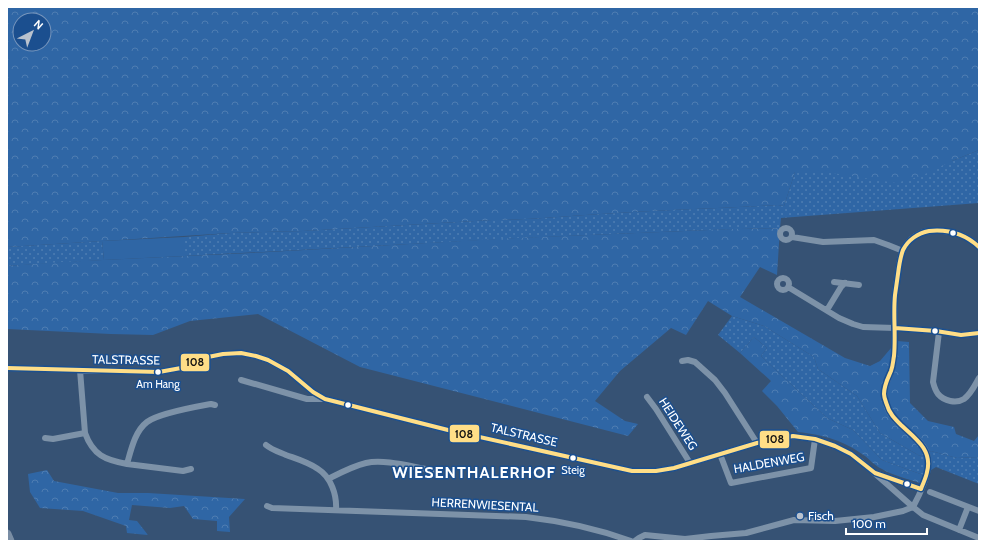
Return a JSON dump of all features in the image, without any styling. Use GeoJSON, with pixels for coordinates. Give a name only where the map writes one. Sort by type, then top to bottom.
{"type":"FeatureCollection","features":[{"type":"Feature","properties":{"kind":"street"},"geometry":{"type":"LineString","coordinates":[[635,541],[645,535],[685,539],[746,534],[794,520],[835,521],[874,517],[902,511],[913,506],[928,468],[928,459],[920,441],[894,419],[887,407],[884,394],[885,385],[893,364],[895,295],[903,251],[912,238],[926,231],[940,230],[958,233],[979,246]]}},
{"type":"Feature","properties":{"kind":"street"},"geometry":{"type":"LineString","coordinates":[[792,237],[823,242],[874,240],[903,251]]}},
{"type":"Feature","properties":{"kind":"street"},"geometry":{"type":"LineString","coordinates":[[834,282],[859,285]]}},
{"type":"Feature","properties":{"kind":"street"},"geometry":{"type":"LineString","coordinates":[[827,310],[845,283]]}},
{"type":"Feature","properties":{"kind":"street"},"geometry":{"type":"LineString","coordinates":[[788,287],[840,318],[863,327],[895,328],[961,335],[979,333]]}},
{"type":"Feature","properties":{"kind":"street"},"geometry":{"type":"LineString","coordinates":[[939,332],[933,382],[939,394],[949,401],[956,402],[964,399],[972,391],[979,378]]}},
{"type":"Feature","properties":{"kind":"street","name":"TALSTRASSE"},"geometry":{"type":"LineString","coordinates":[[7,368],[159,372],[181,368],[208,357],[241,353],[268,360],[288,371],[313,392],[325,399]]}},
{"type":"Feature","properties":{"kind":"street"},"geometry":{"type":"LineString","coordinates":[[682,361],[688,360],[695,362],[715,380],[757,443]]}},
{"type":"Feature","properties":{"kind":"street"},"geometry":{"type":"LineString","coordinates":[[80,370],[85,433],[88,442],[93,449],[102,457],[126,464],[183,471],[191,469]]}},
{"type":"Feature","properties":{"kind":"street","name":"TALSTRASSE"},"geometry":{"type":"LineString","coordinates":[[241,380],[307,399],[325,399],[448,430],[632,471],[674,468],[757,443],[793,436],[815,439],[835,446],[851,454],[923,515],[979,538]]}},
{"type":"Feature","properties":{"kind":"street","name":"HEIDEWEG"},"geometry":{"type":"LineString","coordinates":[[647,397],[690,463]]}},
{"type":"Feature","properties":{"kind":"street"},"geometry":{"type":"LineString","coordinates":[[126,464],[134,441],[140,430],[147,422],[156,417],[178,411],[211,404],[215,405]]}},
{"type":"Feature","properties":{"kind":"street"},"geometry":{"type":"LineString","coordinates":[[45,438],[53,439],[85,433]]}},
{"type":"Feature","properties":{"kind":"street","name":"HALDENWEG"},"geometry":{"type":"LineString","coordinates":[[720,454],[731,483],[811,468],[815,439]]}},
{"type":"Feature","properties":{"kind":"street"},"geometry":{"type":"LineString","coordinates":[[266,445],[272,450],[310,464],[320,470],[328,479],[334,490],[336,510]]}},
{"type":"Feature","properties":{"kind":"street"},"geometry":{"type":"LineString","coordinates":[[328,479],[367,463],[382,462],[426,469],[437,475]]}},
{"type":"Feature","properties":{"kind":"street","name":"TALSTRASSE"},"geometry":{"type":"LineString","coordinates":[[875,473],[921,489]]}},
{"type":"Feature","properties":{"kind":"street"},"geometry":{"type":"LineString","coordinates":[[930,492],[979,511]]}},
{"type":"Feature","properties":{"kind":"street","name":"HERRENWIESENTAL"},"geometry":{"type":"LineString","coordinates":[[267,506],[272,508],[526,517],[544,519],[613,534],[631,541]]}},
{"type":"Feature","properties":{"kind":"street"},"geometry":{"type":"LineString","coordinates":[[959,530],[968,507]]}},
{"type":"Feature","properties":{"kind":"street"},"geometry":{"type":"LineString","coordinates":[[7,534],[10,541]]}},
{"type":"Feature","properties":{"kind":"green space"},"geometry":{"type":"Polygon","coordinates":[[[7,7],[979,7],[979,150],[921,176],[896,183],[826,172],[795,172],[784,206],[778,205],[645,211],[533,219],[303,231],[231,233],[7,247],[7,7]]]}},
{"type":"Feature","properties":{"kind":"green space"},"geometry":{"type":"Polygon","coordinates":[[[979,150],[979,203],[781,218],[780,228],[559,236],[184,256],[184,237],[231,233],[303,231],[533,219],[645,211],[778,205],[784,206],[795,172],[826,172],[952,161],[979,150]]]}},
{"type":"Feature","properties":{"kind":"green space"},"geometry":{"type":"Polygon","coordinates":[[[780,228],[777,275],[760,267],[740,297],[845,358],[870,366],[880,361],[897,341],[909,342],[910,403],[928,421],[954,427],[956,434],[974,441],[979,435],[979,457],[957,458],[931,451],[920,456],[880,433],[857,396],[818,369],[814,357],[764,326],[732,316],[708,301],[686,335],[671,328],[620,371],[595,401],[625,421],[638,424],[628,436],[360,367],[258,314],[190,321],[153,335],[7,329],[7,266],[516,238],[780,228]]]}},
{"type":"Feature","properties":{"kind":"green space"},"geometry":{"type":"Polygon","coordinates":[[[184,237],[184,256],[104,260],[102,241],[184,237]]]}},
{"type":"Feature","properties":{"kind":"green space"},"geometry":{"type":"Polygon","coordinates":[[[102,241],[104,260],[7,266],[7,247],[102,241]]]}},
{"type":"Feature","properties":{"kind":"green space"},"geometry":{"type":"Polygon","coordinates":[[[732,316],[764,326],[814,357],[818,369],[857,396],[880,433],[920,456],[931,451],[957,458],[979,457],[979,484],[936,467],[923,475],[882,460],[853,430],[827,418],[761,356],[767,348],[754,337],[740,353],[718,335],[732,316]]]}},
{"type":"Feature","properties":{"kind":"green space"},"geometry":{"type":"Polygon","coordinates":[[[754,337],[767,348],[761,356],[827,418],[853,430],[882,460],[923,475],[920,483],[886,471],[877,466],[857,450],[841,442],[825,437],[798,432],[777,406],[762,391],[771,381],[740,353],[754,337]]]}},
{"type":"Feature","properties":{"kind":"green space"},"geometry":{"type":"Polygon","coordinates":[[[47,470],[54,481],[118,493],[148,493],[245,499],[229,517],[230,532],[217,531],[217,521],[193,519],[184,506],[170,508],[132,505],[129,520],[137,521],[148,535],[127,533],[126,526],[83,511],[40,508],[30,492],[28,474],[47,470]]]}},
{"type":"Feature","properties":{"kind":"transit line","name":"108"},"geometry":{"type":"LineString","coordinates":[[921,489],[926,476],[928,464],[925,451],[922,445],[892,416],[884,395],[886,382],[892,369],[894,356],[894,303],[900,259],[905,246],[911,240],[921,233],[929,231],[956,233],[974,242],[979,247]]}},
{"type":"Feature","properties":{"kind":"transit line","name":"108"},"geometry":{"type":"LineString","coordinates":[[895,328],[936,331],[961,335],[979,333]]}},
{"type":"Feature","properties":{"kind":"transit line","name":"108"},"geometry":{"type":"LineString","coordinates":[[7,368],[159,372],[181,368],[208,357],[241,353],[268,360],[288,371],[313,392],[325,399],[448,430],[632,471],[656,471],[674,468],[757,443],[793,436],[815,439],[835,446],[851,454],[875,473],[921,489]]}},
{"type":"Feature","properties":{"kind":"place","name":"Am Hang"},"geometry":{"type":"Point","coordinates":[158,372]}},
{"type":"Feature","properties":{"kind":"place","name":"Steig"},"geometry":{"type":"Point","coordinates":[573,458]}},
{"type":"Feature","properties":{"kind":"place","name":"Fisch"},"geometry":{"type":"Point","coordinates":[800,516]}},
{"type":"Feature","properties":{"kind":"district","name":"WIESENTHALERHOF"},"geometry":{"type":"Point","coordinates":[474,472]}}]}
